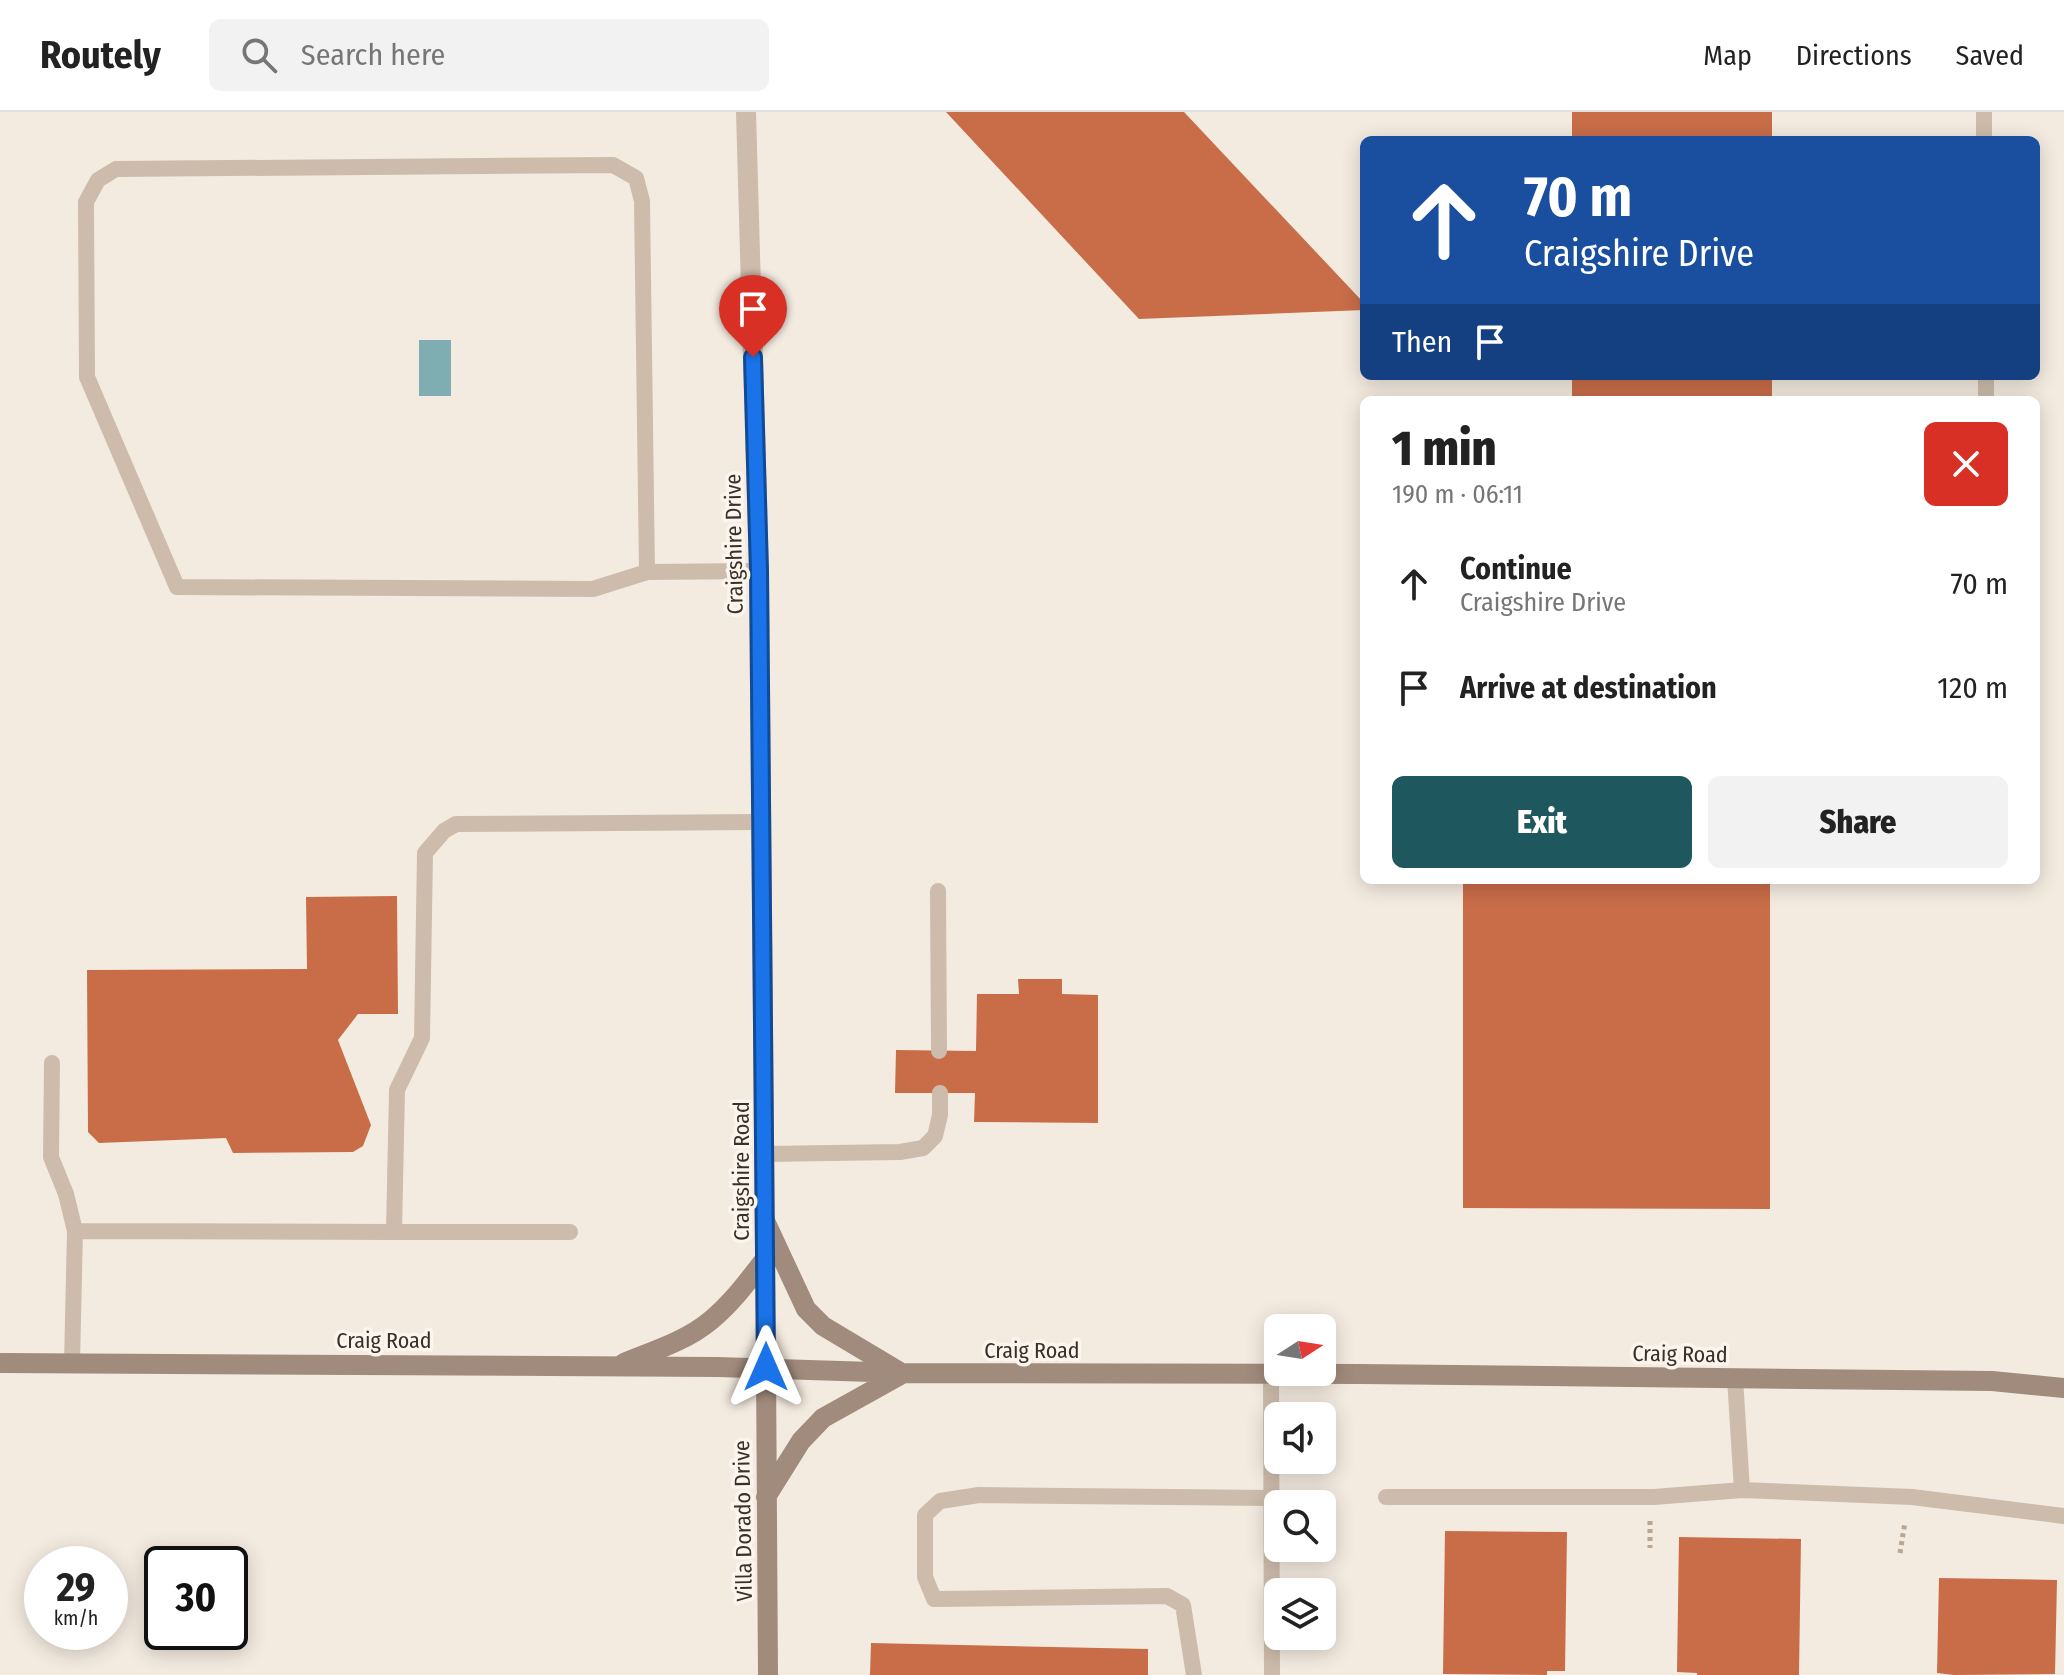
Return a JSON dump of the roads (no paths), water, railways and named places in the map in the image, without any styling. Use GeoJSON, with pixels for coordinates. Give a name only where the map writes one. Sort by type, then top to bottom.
{"type":"FeatureCollection","features":[{"type":"Feature","properties":{"kind":"main road"},"geometry":{"type":"LineString","coordinates":[[765,1221],[806,1309],[823,1326],[904,1373]]}},
{"type":"Feature","properties":{"kind":"main road"},"geometry":{"type":"LineString","coordinates":[[617,1366],[688,1336],[709,1322],[736,1297],[765,1259]]}},
{"type":"Feature","properties":{"kind":"main road","name":"Craig Road"},"geometry":{"type":"LineString","coordinates":[[0,1363],[766,1367],[904,1373],[1264,1374]]}},
{"type":"Feature","properties":{"kind":"main road","name":"Villa Dorado Drive"},"geometry":{"type":"LineString","coordinates":[[766,1367],[768,1675]]}},
{"type":"Feature","properties":{"kind":"main road"},"geometry":{"type":"LineString","coordinates":[[766,1497],[801,1441],[823,1418],[904,1373]]}},
{"type":"Feature","properties":{"kind":"main road","name":"Craig Road"},"geometry":{"type":"LineString","coordinates":[[1336,1375],[1992,1381],[2064,1388]]}},
{"type":"Feature","properties":{"kind":"street","name":"Craigshire Drive"},"geometry":{"type":"LineString","coordinates":[[746,112],[759,571],[763,975]]}},
{"type":"Feature","properties":{"kind":"street","name":"Craigshire Road"},"geometry":{"type":"LineString","coordinates":[[763,975],[766,1367]]}},
{"type":"Feature","properties":{"kind":"lane"},"geometry":{"type":"LineString","coordinates":[[1984,112],[1984,136]]}},
{"type":"Feature","properties":{"kind":"lane"},"geometry":{"type":"LineString","coordinates":[[647,572],[642,201],[636,178],[613,165],[116,169],[98,180],[86,202],[87,377],[177,587],[593,589],[647,572],[759,571]]}},
{"type":"Feature","properties":{"kind":"lane"},"geometry":{"type":"LineString","coordinates":[[394,1232],[397,1090],[422,1038],[425,853],[444,831],[456,824],[761,822]]}},
{"type":"Feature","properties":{"kind":"lane"},"geometry":{"type":"LineString","coordinates":[[938,891],[939,1051]]}},
{"type":"Feature","properties":{"kind":"lane"},"geometry":{"type":"LineString","coordinates":[[52,1063],[51,1157],[66,1194],[75,1231],[72,1363]]}},
{"type":"Feature","properties":{"kind":"lane"},"geometry":{"type":"LineString","coordinates":[[765,1154],[900,1152],[923,1148],[935,1136],[940,1115],[940,1093]]}},
{"type":"Feature","properties":{"kind":"lane"},"geometry":{"type":"LineString","coordinates":[[75,1231],[570,1232]]}},
{"type":"Feature","properties":{"kind":"lane"},"geometry":{"type":"LineString","coordinates":[[1735,1378],[1742,1490]]}},
{"type":"Feature","properties":{"kind":"lane"},"geometry":{"type":"LineString","coordinates":[[1271,1386],[1271,1490]]}},
{"type":"Feature","properties":{"kind":"lane"},"geometry":{"type":"LineString","coordinates":[[1386,1497],[1654,1497],[1742,1490],[1912,1497],[2064,1516]]}},
{"type":"Feature","properties":{"kind":"lane"},"geometry":{"type":"LineString","coordinates":[[1194,1675],[1183,1605],[1167,1596],[934,1599],[925,1577],[925,1515],[940,1501],[979,1495],[1264,1498]]}},
{"type":"Feature","properties":{"kind":"lane"},"geometry":{"type":"LineString","coordinates":[[1271,1562],[1272,1675]]}},
{"type":"Feature","properties":{"kind":"water"},"geometry":{"type":"Polygon","coordinates":[[[419,340],[451,340],[451,396],[419,396],[419,340]]]}}]}
